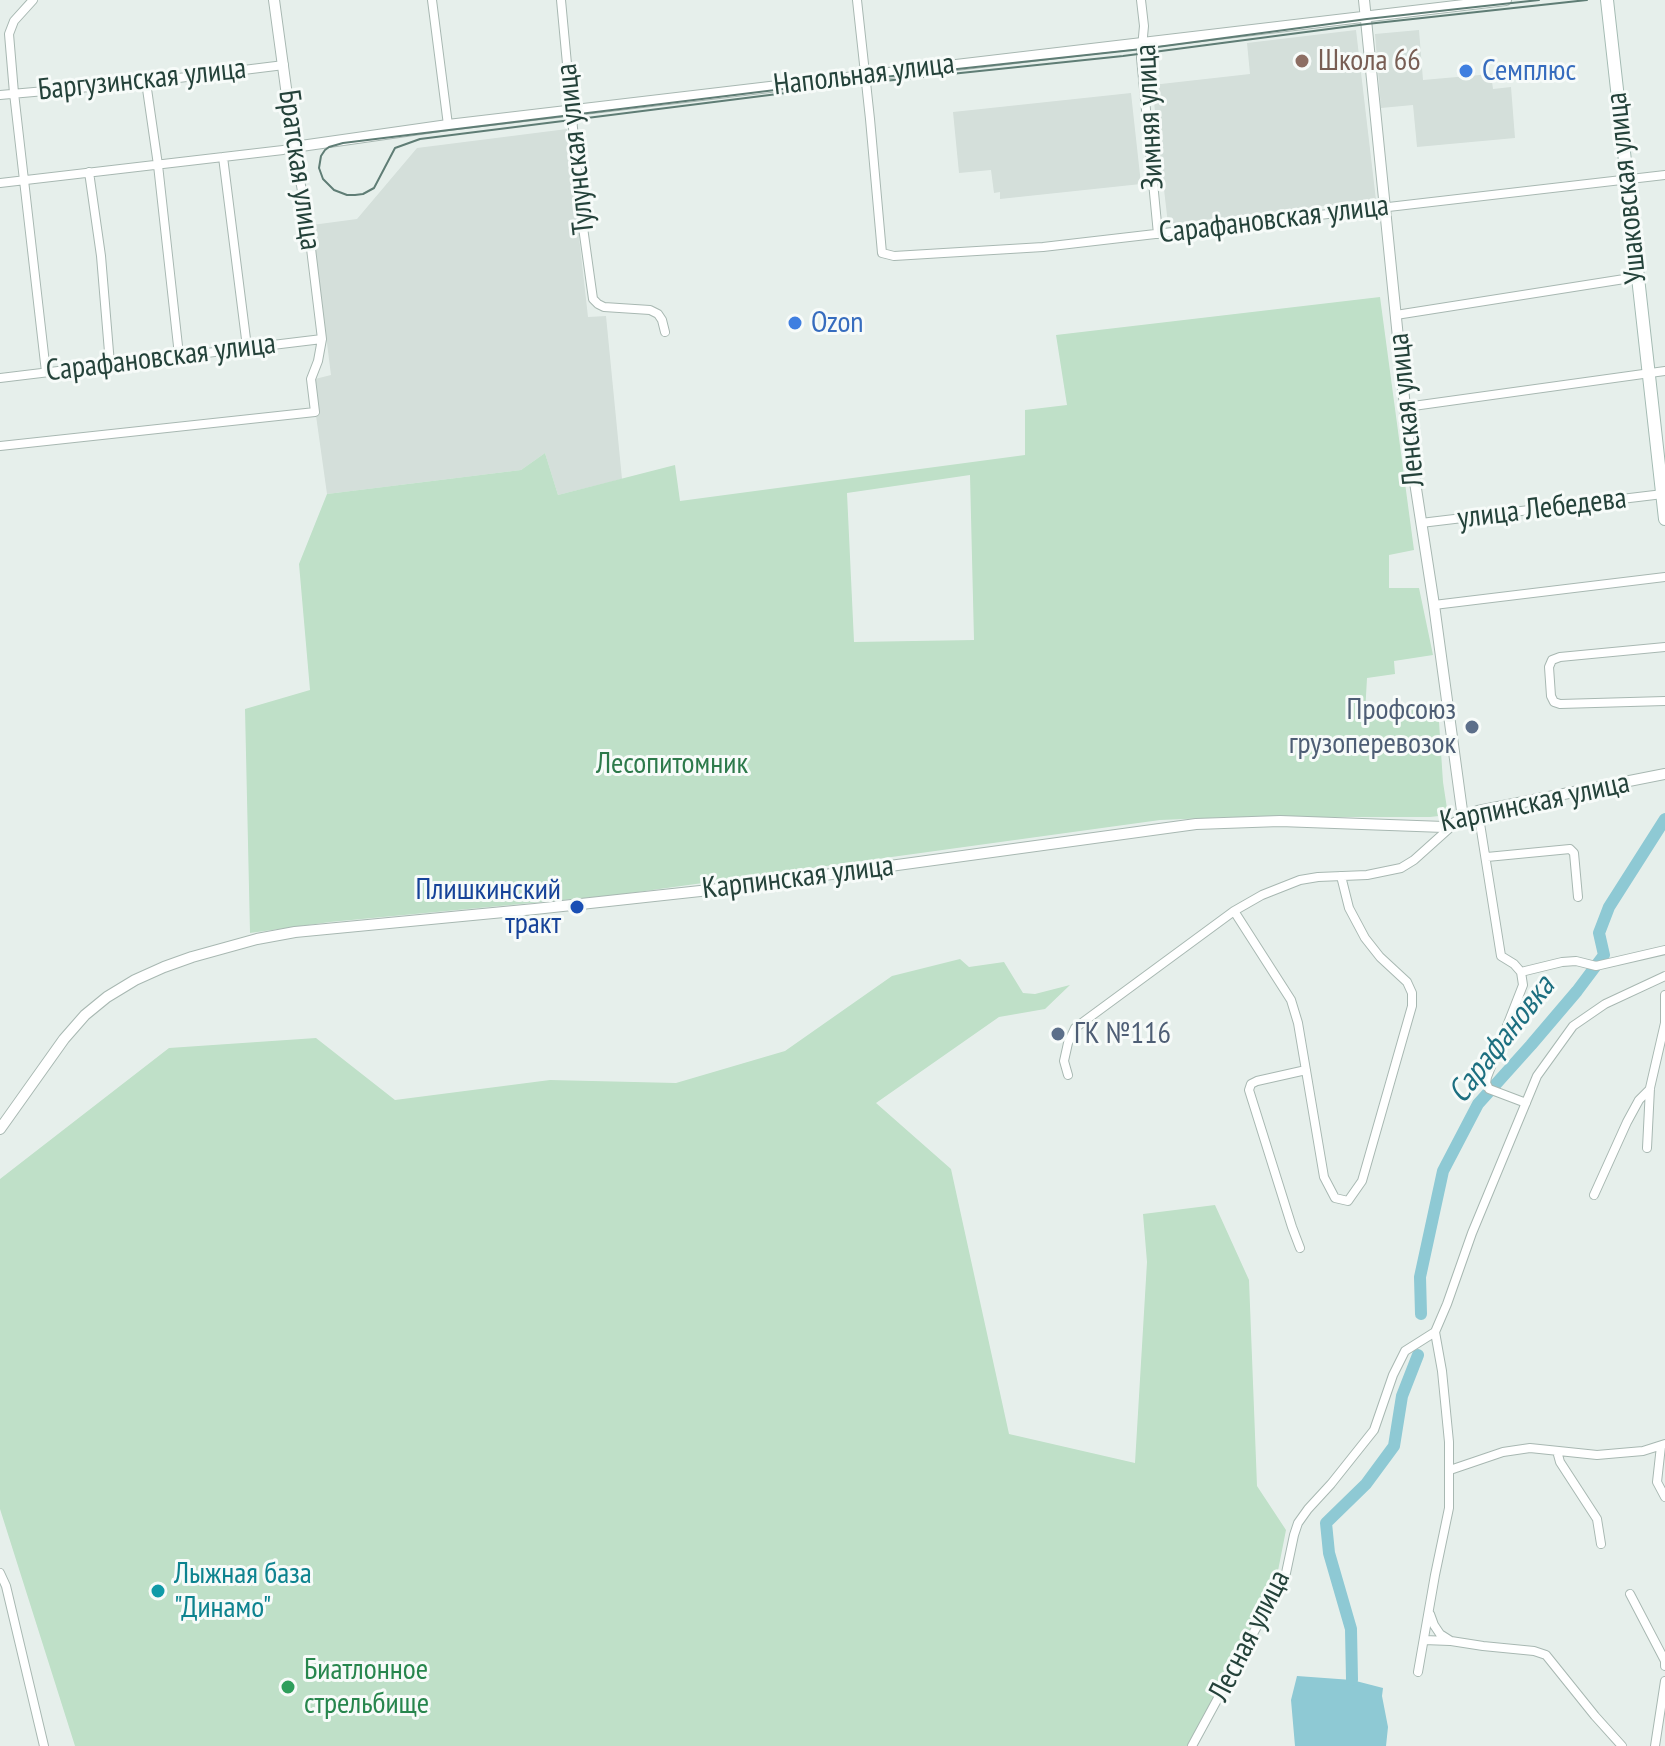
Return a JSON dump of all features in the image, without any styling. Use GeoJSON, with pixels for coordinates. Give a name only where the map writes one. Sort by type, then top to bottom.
{"type":"FeatureCollection","features":[{"type":"Feature","properties":{"kind":"main road","name":"Ушаковская улица"},"geometry":{"type":"LineString","coordinates":[[1607,0],[1665,519]]}},
{"type":"Feature","properties":{"kind":"street"},"geometry":{"type":"LineString","coordinates":[[33,0],[14,21],[9,34],[46,372]]}},
{"type":"Feature","properties":{"kind":"street","name":"Братская улица"},"geometry":{"type":"LineString","coordinates":[[274,0],[322,339]]}},
{"type":"Feature","properties":{"kind":"street"},"geometry":{"type":"LineString","coordinates":[[432,0],[448,125]]}},
{"type":"Feature","properties":{"kind":"street","name":"Тулунская улица"},"geometry":{"type":"LineString","coordinates":[[561,0],[581,213],[593,299],[604,307],[650,310],[658,314],[665,332]]}},
{"type":"Feature","properties":{"kind":"street"},"geometry":{"type":"LineString","coordinates":[[857,0],[865,75]]}},
{"type":"Feature","properties":{"kind":"street","name":"Зимняя улица"},"geometry":{"type":"LineString","coordinates":[[1141,0],[1144,26],[1141,58],[1158,234]]}},
{"type":"Feature","properties":{"kind":"street","name":"Ленская улица"},"geometry":{"type":"LineString","coordinates":[[1364,0],[1408,437],[1463,818]]}},
{"type":"Feature","properties":{"kind":"street","name":"Напольная улица"},"geometry":{"type":"LineString","coordinates":[[0,183],[286,149],[571,110],[1506,0]]}},
{"type":"Feature","properties":{"kind":"street","name":"Баргузинская улица"},"geometry":{"type":"LineString","coordinates":[[0,95],[146,82],[284,65]]}},
{"type":"Feature","properties":{"kind":"street","name":"Сарафановская улица"},"geometry":{"type":"LineString","coordinates":[[865,75],[882,253],[894,256],[1043,247],[1665,175]]}},
{"type":"Feature","properties":{"kind":"street"},"geometry":{"type":"LineString","coordinates":[[146,82],[179,355]]}},
{"type":"Feature","properties":{"kind":"street"},"geometry":{"type":"LineString","coordinates":[[223,157],[247,347]]}},
{"type":"Feature","properties":{"kind":"street"},"geometry":{"type":"LineString","coordinates":[[89,172],[101,256],[110,364]]}},
{"type":"Feature","properties":{"kind":"street"},"geometry":{"type":"LineString","coordinates":[[1396,315],[1637,277]]}},
{"type":"Feature","properties":{"kind":"street"},"geometry":{"type":"LineString","coordinates":[[0,446],[315,412],[311,379],[322,339]]}},
{"type":"Feature","properties":{"kind":"street","name":"Сарафановская улица"},"geometry":{"type":"LineString","coordinates":[[0,378],[322,339]]}},
{"type":"Feature","properties":{"kind":"street"},"geometry":{"type":"LineString","coordinates":[[1406,407],[1665,371]]}},
{"type":"Feature","properties":{"kind":"street","name":"улица Лебедева"},"geometry":{"type":"LineString","coordinates":[[1421,523],[1663,494]]}},
{"type":"Feature","properties":{"kind":"street"},"geometry":{"type":"LineString","coordinates":[[1434,605],[1665,577]]}},
{"type":"Feature","properties":{"kind":"street"},"geometry":{"type":"LineString","coordinates":[[1665,647],[1560,657],[1552,660],[1549,667],[1551,696],[1554,702],[1560,704],[1665,701]]}},
{"type":"Feature","properties":{"kind":"street","name":"Карпинская улица"},"geometry":{"type":"LineString","coordinates":[[0,1129],[64,1039],[85,1015],[107,997],[164,967],[257,939],[295,932],[737,887],[1196,824],[1280,821],[1453,824],[1478,811],[1665,774]]}},
{"type":"Feature","properties":{"kind":"street"},"geometry":{"type":"LineString","coordinates":[[1478,811],[1501,956],[1521,972],[1523,985],[1486,1083],[1491,1090],[1526,1103]]}},
{"type":"Feature","properties":{"kind":"street"},"geometry":{"type":"LineString","coordinates":[[1068,1075],[1064,1061],[1075,1028],[1234,911],[1280,887],[1318,877],[1367,875],[1401,868],[1453,824]]}},
{"type":"Feature","properties":{"kind":"street"},"geometry":{"type":"LineString","coordinates":[[1487,857],[1570,849],[1574,853],[1578,897]]}},
{"type":"Feature","properties":{"kind":"street"},"geometry":{"type":"LineString","coordinates":[[1234,911],[1291,1000],[1298,1023],[1324,1177],[1335,1198],[1348,1201],[1362,1181],[1412,1006],[1412,993],[1407,982],[1365,938],[1349,908],[1341,876]]}},
{"type":"Feature","properties":{"kind":"street"},"geometry":{"type":"LineString","coordinates":[[1521,972],[1562,962],[1576,961],[1596,966],[1665,950]]}},
{"type":"Feature","properties":{"kind":"street"},"geometry":{"type":"LineString","coordinates":[[1418,1672],[1449,1508],[1449,1442],[1435,1332],[1537,1076],[1573,1026],[1605,1004],[1665,976]]}},
{"type":"Feature","properties":{"kind":"street"},"geometry":{"type":"LineString","coordinates":[[1647,1148],[1650,1088],[1665,1023],[1665,995]]}},
{"type":"Feature","properties":{"kind":"street"},"geometry":{"type":"LineString","coordinates":[[1300,1248],[1249,1090],[1251,1084],[1257,1081],[1306,1070]]}},
{"type":"Feature","properties":{"kind":"street"},"geometry":{"type":"LineString","coordinates":[[1594,1195],[1627,1122],[1650,1088]]}},
{"type":"Feature","properties":{"kind":"street","name":"Лесная улица"},"geometry":{"type":"LineString","coordinates":[[1192,1746],[1286,1573],[1298,1523],[1374,1430],[1393,1375],[1405,1351],[1435,1332]]}},
{"type":"Feature","properties":{"kind":"street"},"geometry":{"type":"LineString","coordinates":[[1450,1470],[1503,1452],[1530,1448],[1597,1455],[1643,1451],[1663,1445],[1657,1482],[1665,1497]]}},
{"type":"Feature","properties":{"kind":"street"},"geometry":{"type":"LineString","coordinates":[[1557,1451],[1560,1462],[1597,1519],[1601,1544]]}},
{"type":"Feature","properties":{"kind":"street"},"geometry":{"type":"LineString","coordinates":[[0,1573],[6,1586],[44,1746]]}},
{"type":"Feature","properties":{"kind":"street"},"geometry":{"type":"LineString","coordinates":[[1630,1594],[1665,1666]]}},
{"type":"Feature","properties":{"kind":"street"},"geometry":{"type":"LineString","coordinates":[[1429,1613],[1440,1634],[1451,1641]]}},
{"type":"Feature","properties":{"kind":"street"},"geometry":{"type":"LineString","coordinates":[[1424,1640],[1534,1651],[1546,1655],[1622,1746]]}},
{"type":"Feature","properties":{"kind":"street"},"geometry":{"type":"LineString","coordinates":[[1655,1746],[1665,1681]]}},
{"type":"Feature","properties":{"kind":"shaded area"},"geometry":{"type":"Polygon","coordinates":[[[1356,30],[1376,200],[1168,224],[1152,85],[1250,74],[1247,43],[1356,30]]]}},
{"type":"Feature","properties":{"kind":"shaded area"},"geometry":{"type":"Polygon","coordinates":[[[1419,30],[1423,80],[1491,74],[1493,89],[1511,87],[1515,138],[1417,147],[1413,105],[1381,108],[1375,34],[1419,30]]]}},
{"type":"Feature","properties":{"kind":"shaded area"},"geometry":{"type":"Polygon","coordinates":[[[1131,93],[1141,184],[1000,199],[1000,192],[994,193],[991,170],[959,173],[953,112],[1131,93]]]}},
{"type":"Feature","properties":{"kind":"shaded area"},"geometry":{"type":"Polygon","coordinates":[[[567,129],[588,317],[606,316],[622,479],[558,495],[545,453],[521,470],[327,494],[311,380],[331,375],[312,225],[357,219],[417,148],[567,129]]]}},
{"type":"Feature","properties":{"kind":"green space","name":"Лесопитомник"},"geometry":{"type":"Polygon","coordinates":[[[1380,297],[1414,550],[1389,555],[1389,588],[1419,588],[1433,655],[1394,661],[1395,674],[1367,678],[1365,714],[1438,707],[1448,815],[1160,820],[616,895],[330,922],[250,933],[245,709],[310,690],[299,564],[327,494],[521,470],[545,453],[558,495],[675,465],[680,501],[1025,455],[1025,410],[1067,405],[1056,335],[1380,297]],[[970,475],[847,493],[854,642],[974,640],[970,475]]]}},
{"type":"Feature","properties":{"kind":"green space"},"geometry":{"type":"Polygon","coordinates":[[[960,959],[969,967],[1004,962],[1023,993],[1035,994],[1070,985],[1045,1009],[999,1017],[876,1103],[951,1169],[1009,1434],[1135,1463],[1147,1262],[1143,1214],[1215,1205],[1249,1280],[1257,1486],[1286,1530],[1275,1586],[1187,1746],[75,1746],[0,1509],[0,1179],[169,1048],[316,1038],[395,1100],[550,1080],[676,1083],[785,1051],[892,976],[960,959]]]}},
{"type":"Feature","properties":{"kind":"water"},"geometry":{"type":"Polygon","coordinates":[[[1297,1676],[1352,1680],[1383,1688],[1388,1727],[1386,1746],[1295,1746],[1291,1700],[1297,1676]]]}},
{"type":"Feature","properties":{"kind":"waterway","name":"Сарафановка"},"geometry":{"type":"LineString","coordinates":[[1421,1314],[1420,1277],[1443,1171],[1478,1104],[1577,991],[1604,955],[1599,933],[1609,907],[1665,819]]}},
{"type":"Feature","properties":{"kind":"waterway","name":"Сарафановка"},"geometry":{"type":"LineString","coordinates":[[1352,1680],[1351,1629],[1329,1553],[1326,1523],[1366,1484],[1394,1446],[1402,1396],[1418,1355]]}},
{"type":"Feature","properties":{"kind":"tram line"},"geometry":{"type":"LineString","coordinates":[[1539,0],[343,143],[325,150],[319,168],[323,179],[334,190],[347,195],[363,194],[374,188],[395,148],[420,139],[865,83],[1123,56],[1367,24],[1587,0]]}},
{"type":"Feature","properties":{"kind":"place","name":"Школа 66"},"geometry":{"type":"Point","coordinates":[1302,61]}},
{"type":"Feature","properties":{"kind":"place","name":"Семплюс"},"geometry":{"type":"Point","coordinates":[1466,71]}},
{"type":"Feature","properties":{"kind":"place","name":"Ozon"},"geometry":{"type":"Point","coordinates":[795,323]}},
{"type":"Feature","properties":{"kind":"place","name":"Профсоюз грузоперевозок"},"geometry":{"type":"Point","coordinates":[1472,727]}},
{"type":"Feature","properties":{"kind":"place","name":"Плишкинский тракт"},"geometry":{"type":"Point","coordinates":[577,907]}},
{"type":"Feature","properties":{"kind":"place","name":"ГК №116"},"geometry":{"type":"Point","coordinates":[1058,1034]}},
{"type":"Feature","properties":{"kind":"place","name":"Лыжная база \"Динамо\""},"geometry":{"type":"Point","coordinates":[158,1591]}},
{"type":"Feature","properties":{"kind":"place","name":"Биатлонное стрельбище"},"geometry":{"type":"Point","coordinates":[288,1687]}}]}
